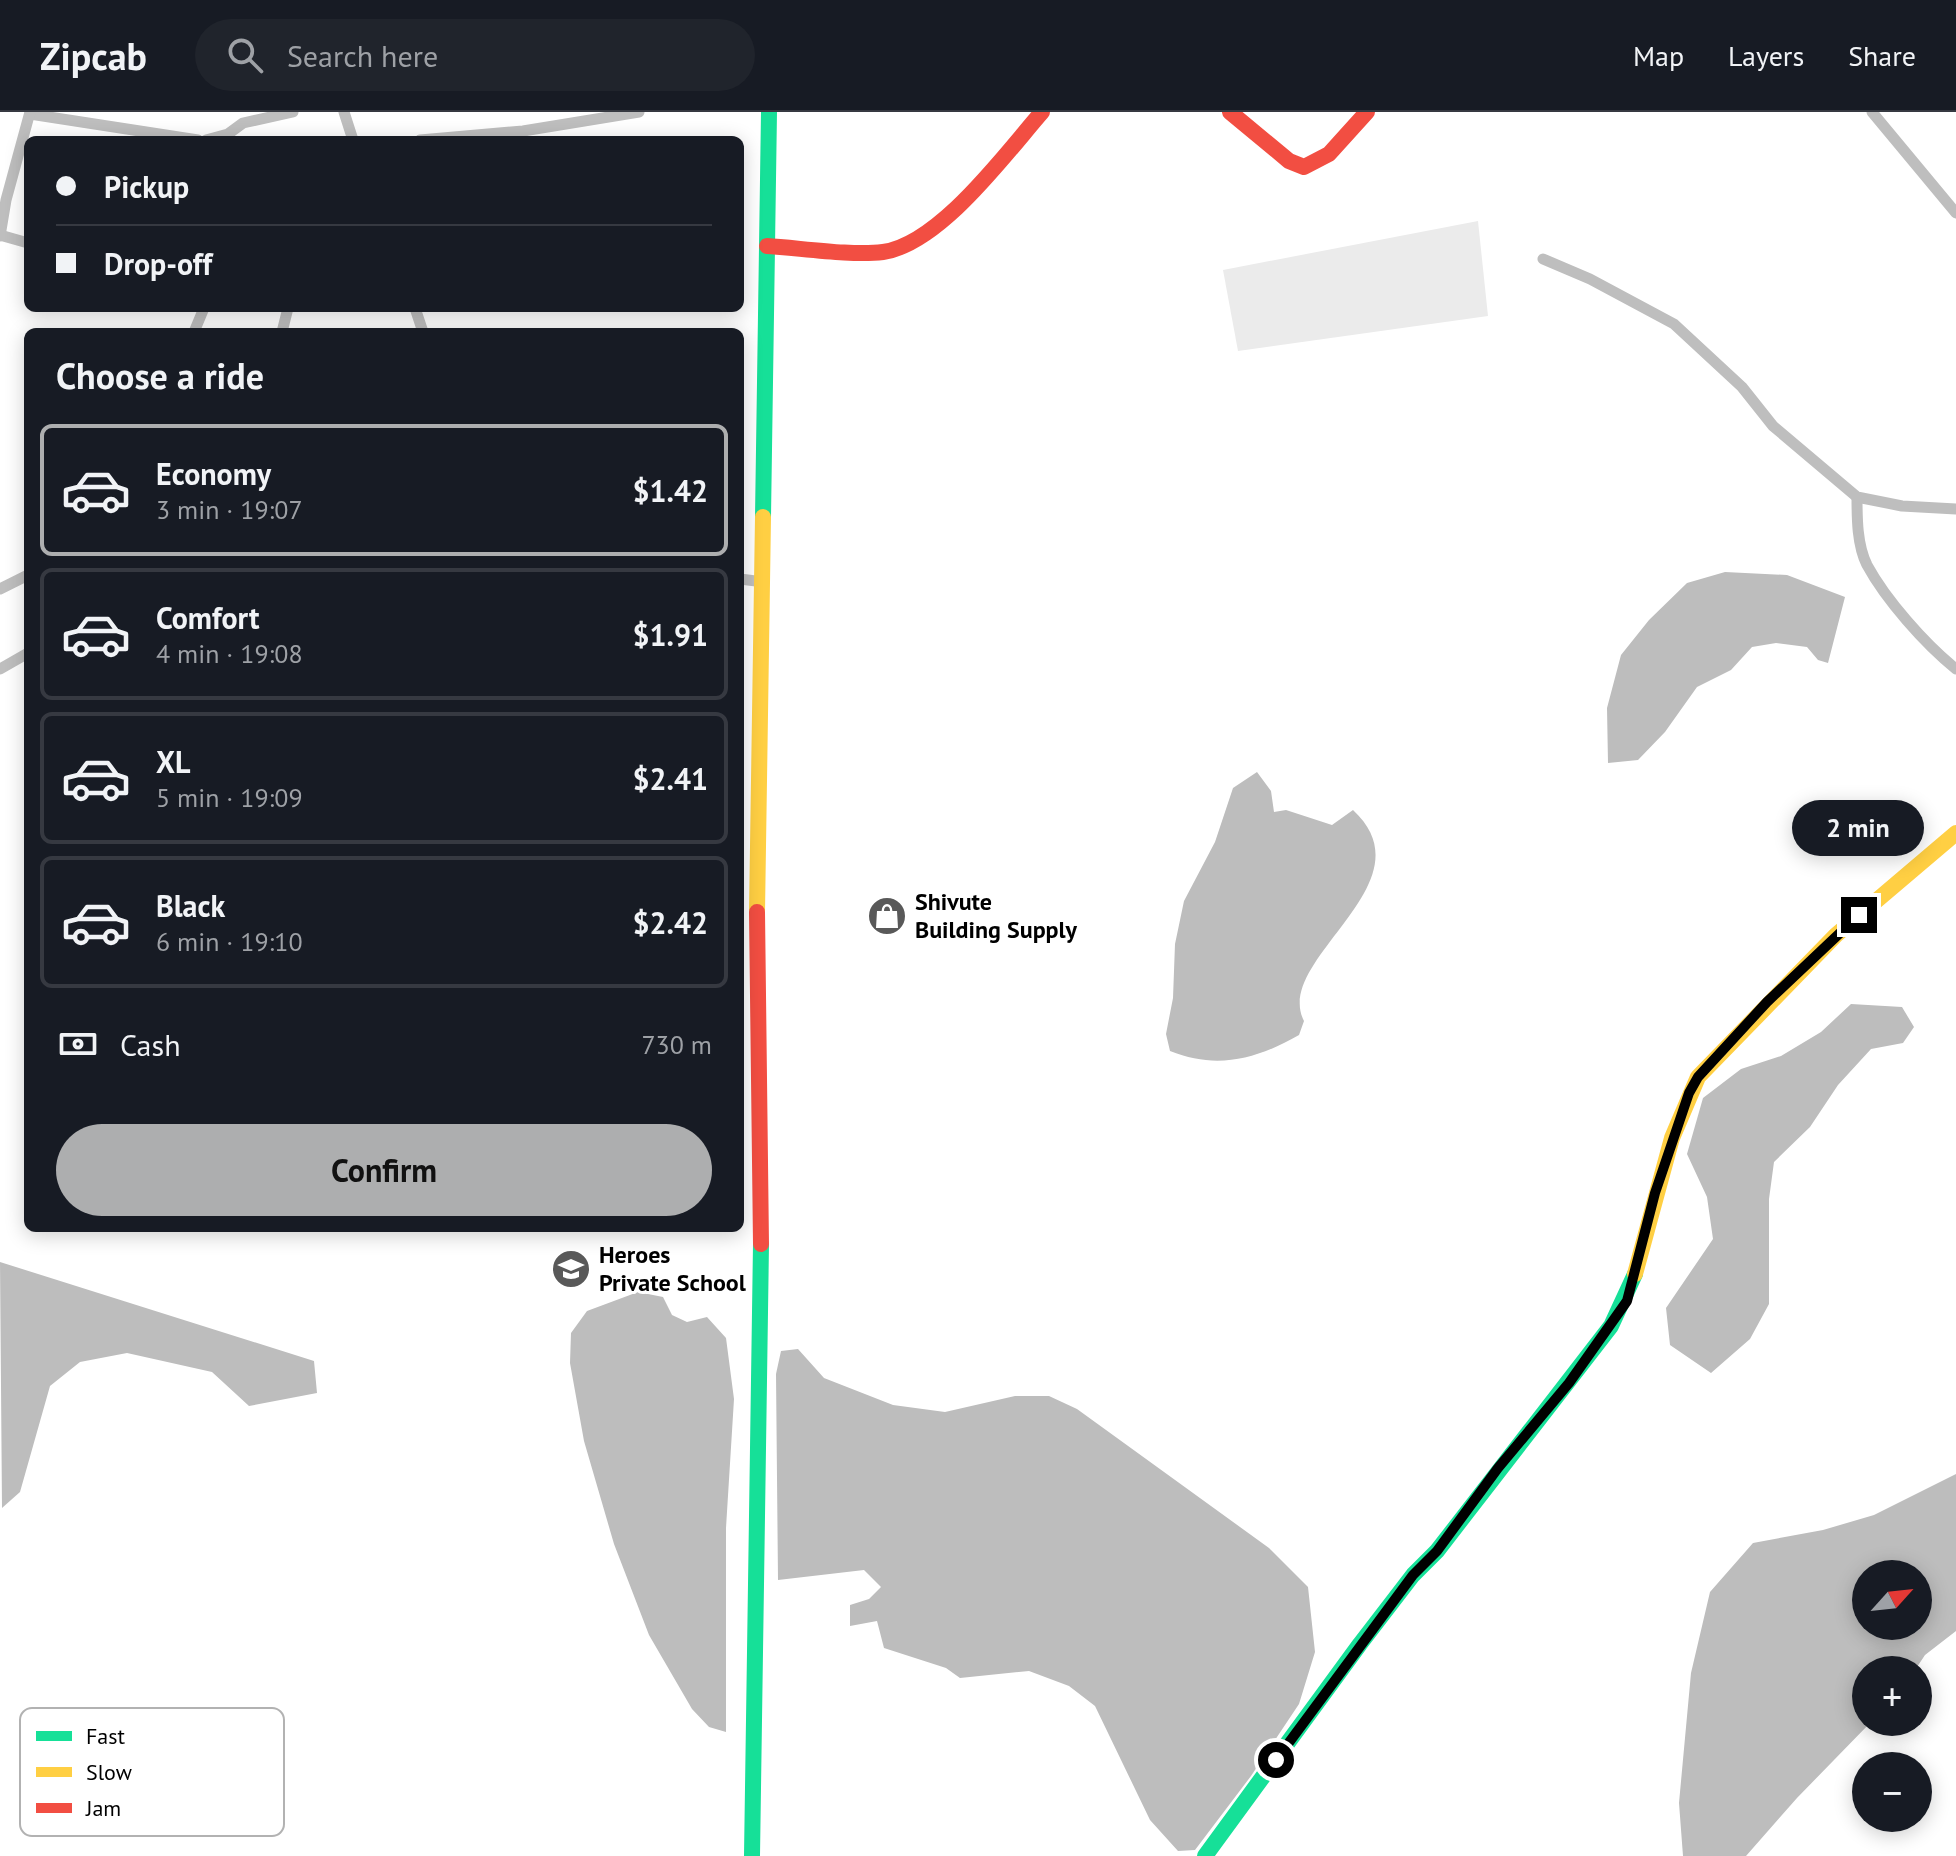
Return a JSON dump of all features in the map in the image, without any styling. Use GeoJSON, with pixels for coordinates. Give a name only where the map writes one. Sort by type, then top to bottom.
{"type":"FeatureCollection","features":[{"type":"Feature","properties":{"kind":"street"},"geometry":{"type":"LineString","coordinates":[[221,136],[228,134],[243,117],[293,112]]}},
{"type":"Feature","properties":{"kind":"street"},"geometry":{"type":"LineString","coordinates":[[344,112],[352,136]]}},
{"type":"Feature","properties":{"kind":"street"},"geometry":{"type":"LineString","coordinates":[[466,136],[523,131],[639,112]]}},
{"type":"Feature","properties":{"kind":"street"},"geometry":{"type":"LineString","coordinates":[[752,1856],[761,1258],[757,925],[769,112]]}},
{"type":"Feature","properties":{"kind":"street"},"geometry":{"type":"LineString","coordinates":[[767,246],[884,252],[902,248],[938,225],[1042,112]]}},
{"type":"Feature","properties":{"kind":"street"},"geometry":{"type":"LineString","coordinates":[[1230,112],[1289,161],[1304,167],[1329,154],[1367,112]]}},
{"type":"Feature","properties":{"kind":"street"},"geometry":{"type":"LineString","coordinates":[[1872,112],[1956,213]]}},
{"type":"Feature","properties":{"kind":"street"},"geometry":{"type":"LineString","coordinates":[[24,242],[0,236],[6,200],[30,113],[173,136]]}},
{"type":"Feature","properties":{"kind":"street"},"geometry":{"type":"LineString","coordinates":[[1543,259],[1590,279],[1674,324],[1742,387],[1773,426],[1857,497],[1902,506],[1956,509]]}},
{"type":"Feature","properties":{"kind":"street"},"geometry":{"type":"LineString","coordinates":[[1857,497],[1857,524],[1866,563],[1911,624],[1936,653],[1956,669]]}},
{"type":"Feature","properties":{"kind":"street"},"geometry":{"type":"LineString","coordinates":[[0,589],[24,577]]}},
{"type":"Feature","properties":{"kind":"street"},"geometry":{"type":"LineString","coordinates":[[744,580],[764,582]]}},
{"type":"Feature","properties":{"kind":"street"},"geometry":{"type":"LineString","coordinates":[[0,669],[24,655]]}},
{"type":"Feature","properties":{"kind":"street"},"geometry":{"type":"LineString","coordinates":[[1205,1856],[1360,1644],[1413,1575],[1437,1551],[1627,1301],[1655,1193],[1689,1093],[1698,1077],[1836,935],[1956,833]]}},
{"type":"Feature","properties":{"kind":"shaded area"},"geometry":{"type":"Polygon","coordinates":[[[1478,221],[1488,316],[1238,351],[1223,270],[1478,221]]]}},
{"type":"Feature","properties":{"kind":"shaded area"},"geometry":{"type":"Polygon","coordinates":[[[1725,572],[1787,575],[1845,597],[1828,663],[1818,660],[1807,647],[1776,643],[1752,647],[1731,670],[1697,687],[1665,732],[1638,760],[1608,763],[1607,708],[1621,655],[1649,620],[1687,583],[1725,572]]]}},
{"type":"Feature","properties":{"kind":"shaded area"},"geometry":{"type":"Polygon","coordinates":[[[1257,772],[1271,791],[1274,812],[1286,810],[1332,825],[1353,810],[1373,838],[1375,865],[1364,893],[1309,972],[1300,997],[1304,1021],[1299,1035],[1252,1056],[1220,1061],[1187,1057],[1170,1051],[1166,1034],[1173,998],[1175,944],[1184,901],[1215,842],[1233,788],[1257,772]]]}},
{"type":"Feature","properties":{"kind":"shaded area"},"geometry":{"type":"Polygon","coordinates":[[[1851,1004],[1902,1007],[1914,1027],[1903,1043],[1871,1049],[1838,1085],[1810,1127],[1774,1162],[1769,1199],[1769,1304],[1750,1339],[1711,1373],[1670,1345],[1666,1308],[1713,1239],[1707,1197],[1687,1154],[1703,1098],[1741,1069],[1781,1056],[1821,1032],[1851,1004]]]}},
{"type":"Feature","properties":{"kind":"shaded area"},"geometry":{"type":"Polygon","coordinates":[[[0,1262],[314,1361],[317,1393],[249,1406],[212,1372],[127,1353],[80,1362],[50,1386],[20,1492],[2,1508],[0,1262]]]}},
{"type":"Feature","properties":{"kind":"shaded area"},"geometry":{"type":"Polygon","coordinates":[[[638,1292],[663,1297],[672,1315],[687,1322],[707,1317],[726,1338],[734,1399],[726,1528],[726,1732],[709,1727],[692,1709],[649,1635],[614,1544],[584,1441],[570,1363],[571,1333],[587,1311],[638,1292]]]}},
{"type":"Feature","properties":{"kind":"shaded area"},"geometry":{"type":"Polygon","coordinates":[[[798,1349],[824,1378],[893,1405],[945,1412],[1015,1396],[1049,1396],[1077,1409],[1269,1548],[1308,1587],[1315,1652],[1299,1704],[1251,1776],[1195,1850],[1178,1851],[1150,1820],[1095,1706],[1069,1686],[1029,1671],[960,1678],[946,1668],[884,1648],[877,1621],[850,1626],[850,1605],[869,1599],[881,1587],[864,1570],[778,1580],[776,1374],[781,1351],[798,1349]]]}},
{"type":"Feature","properties":{"kind":"shaded area"},"geometry":{"type":"Polygon","coordinates":[[[1956,1474],[1956,1631],[1924,1656],[1852,1656],[1852,1736],[1857,1736],[1746,1856],[1683,1856],[1679,1803],[1691,1673],[1710,1592],[1753,1543],[1823,1530],[1874,1515],[1956,1474]]]}},
{"type":"Feature","properties":{"kind":"traffic: fast"},"geometry":{"type":"LineString","coordinates":[[763,517],[769,112]]}},
{"type":"Feature","properties":{"kind":"traffic: fast"},"geometry":{"type":"LineString","coordinates":[[752,1856],[761,1244]]}},
{"type":"Feature","properties":{"kind":"traffic: fast"},"geometry":{"type":"LineString","coordinates":[[1205,1856],[1360,1644],[1413,1575],[1437,1551],[1611,1326],[1635,1274]]}},
{"type":"Feature","properties":{"kind":"traffic: slow"},"geometry":{"type":"LineString","coordinates":[[757,912],[763,517]]}},
{"type":"Feature","properties":{"kind":"traffic: slow"},"geometry":{"type":"LineString","coordinates":[[1635,1274],[1672,1138],[1698,1077],[1836,935],[1956,833]]}},
{"type":"Feature","properties":{"kind":"traffic: jam"},"geometry":{"type":"LineString","coordinates":[[767,246],[870,253],[905,245],[927,233],[949,215],[1042,112]]}},
{"type":"Feature","properties":{"kind":"traffic: jam"},"geometry":{"type":"LineString","coordinates":[[1230,112],[1289,161],[1304,167],[1329,154],[1367,112]]}},
{"type":"Feature","properties":{"kind":"traffic: jam"},"geometry":{"type":"LineString","coordinates":[[757,912],[761,1244]]}},
{"type":"Feature","properties":{"kind":"place","name":"Shivute Building Supply"},"geometry":{"type":"Point","coordinates":[887,916]}},
{"type":"Feature","properties":{"kind":"place","name":"Heroes Private School"},"geometry":{"type":"Point","coordinates":[571,1269]}},
{"type":"Feature","properties":{"kind":"route"},"geometry":{"type":"LineString","coordinates":[[1276,1760],[1360,1644],[1569,1383],[1627,1301],[1655,1193],[1689,1093],[1698,1077],[1767,1002],[1859,915]]}}]}
